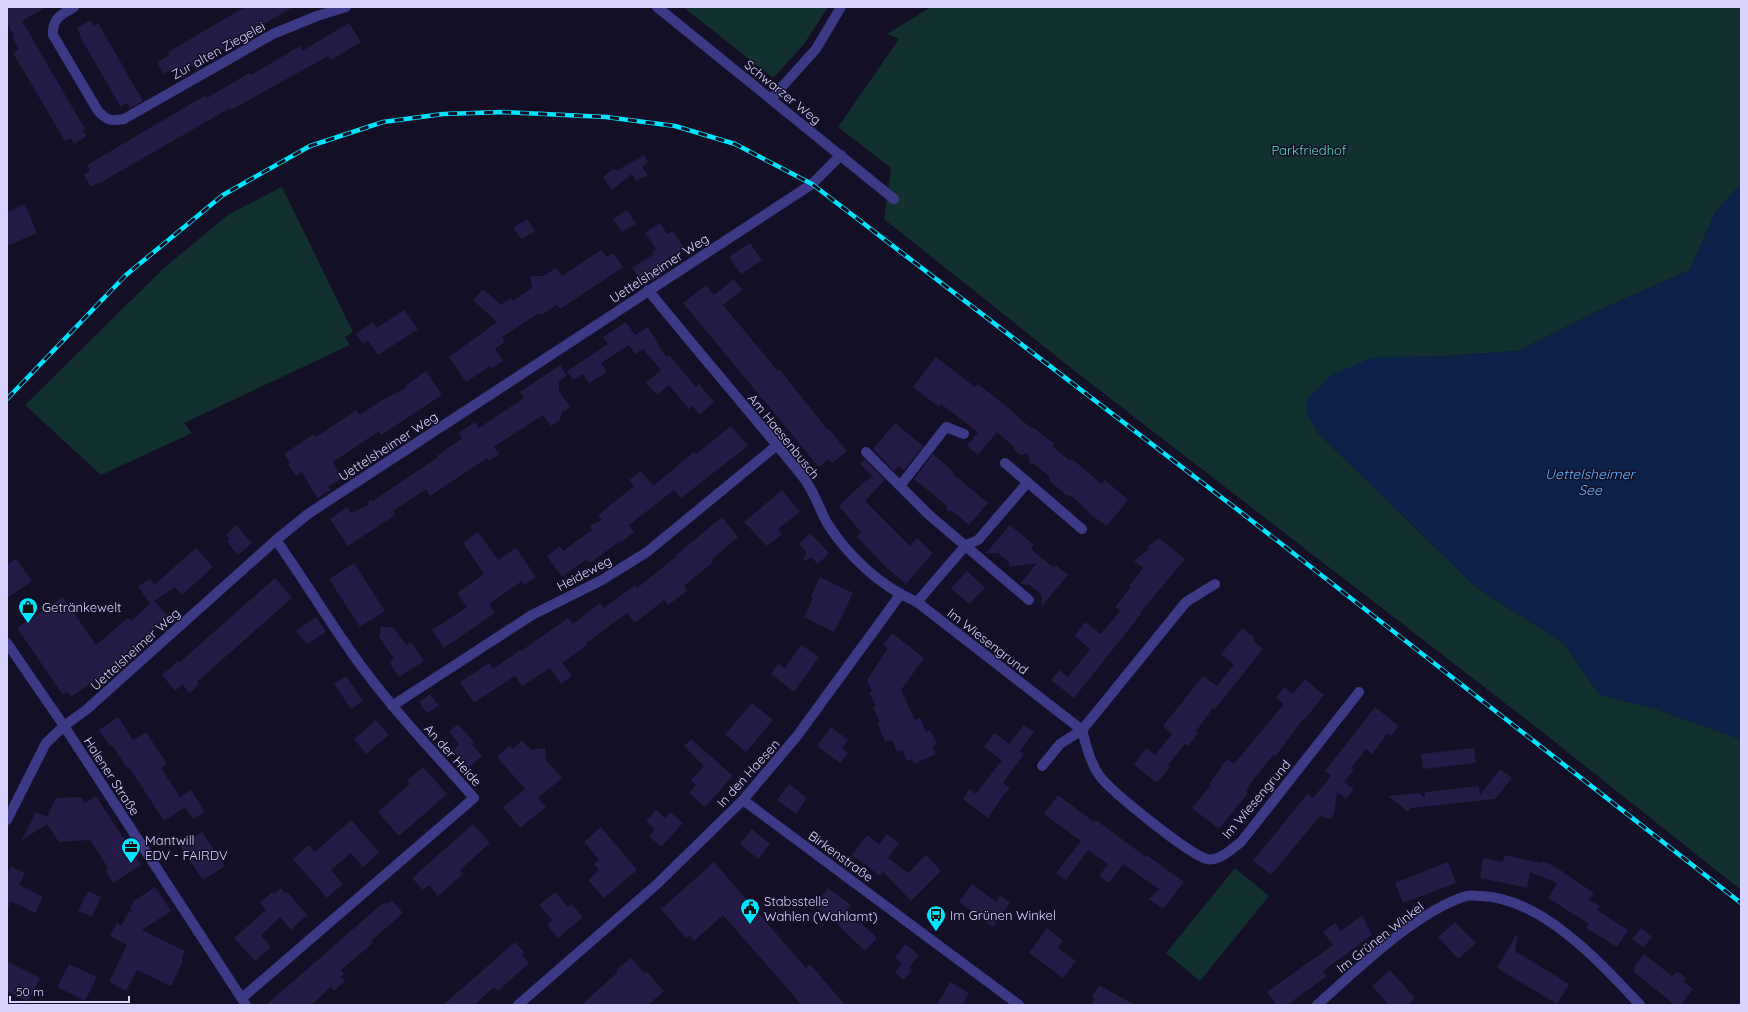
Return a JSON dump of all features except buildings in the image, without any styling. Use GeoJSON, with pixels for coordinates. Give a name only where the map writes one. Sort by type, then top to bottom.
{"type":"FeatureCollection","features":[{"type":"Feature","properties":{"kind":"street","name":"Zur alten Ziegelei"},"geometry":{"type":"LineString","coordinates":[[74,7],[58,17],[52,26],[53,35],[98,111],[106,119],[113,121],[124,119],[273,34],[317,16],[346,7]]}},
{"type":"Feature","properties":{"kind":"street","name":"Schwarzer Weg"},"geometry":{"type":"LineString","coordinates":[[656,7],[894,198]]}},
{"type":"Feature","properties":{"kind":"street"},"geometry":{"type":"LineString","coordinates":[[771,99],[816,49],[841,7]]}},
{"type":"Feature","properties":{"kind":"street","name":"Uettelsheimer Weg"},"geometry":{"type":"LineString","coordinates":[[7,820],[46,743],[64,726],[86,710],[276,540],[308,514],[812,184],[841,155]]}},
{"type":"Feature","properties":{"kind":"street","name":"Am Haesenbusch"},"geometry":{"type":"LineString","coordinates":[[648,290],[804,478],[812,490],[827,522],[842,544],[861,564],[900,595]]}},
{"type":"Feature","properties":{"kind":"street"},"geometry":{"type":"LineString","coordinates":[[900,486],[946,427],[964,434]]}},
{"type":"Feature","properties":{"kind":"street","name":"Heideweg"},"geometry":{"type":"LineString","coordinates":[[392,706],[532,615],[602,580],[647,552],[776,446]]}},
{"type":"Feature","properties":{"kind":"street"},"geometry":{"type":"LineString","coordinates":[[866,452],[928,514],[1030,600]]}},
{"type":"Feature","properties":{"kind":"street"},"geometry":{"type":"LineString","coordinates":[[1005,463],[1082,529]]}},
{"type":"Feature","properties":{"kind":"street"},"geometry":{"type":"LineString","coordinates":[[900,595],[917,602],[966,545],[978,540],[1028,482]]}},
{"type":"Feature","properties":{"kind":"street","name":"An der Heide"},"geometry":{"type":"LineString","coordinates":[[244,1002],[474,798],[392,706],[354,656],[297,569],[276,540]]}},
{"type":"Feature","properties":{"kind":"street"},"geometry":{"type":"LineString","coordinates":[[1042,766],[1060,744],[1082,730],[1186,602],[1215,584]]}},
{"type":"Feature","properties":{"kind":"street","name":"In den Haesen"},"geometry":{"type":"LineString","coordinates":[[518,1005],[656,885],[743,800],[797,736],[900,595]]}},
{"type":"Feature","properties":{"kind":"street","name":"Im Wiesengrund"},"geometry":{"type":"LineString","coordinates":[[917,602],[1082,730],[1089,756],[1095,769],[1098,775],[1111,789],[1191,852],[1208,860],[1225,855],[1241,842],[1359,692]]}},
{"type":"Feature","properties":{"kind":"street","name":"Halener Straße"},"geometry":{"type":"LineString","coordinates":[[7,643],[64,726],[244,1002]]}},
{"type":"Feature","properties":{"kind":"street","name":"Birkenstraße"},"geometry":{"type":"LineString","coordinates":[[743,800],[1020,1005]]}},
{"type":"Feature","properties":{"kind":"street","name":"Im Grünen Winkel"},"geometry":{"type":"LineString","coordinates":[[1317,1005],[1381,949],[1421,918],[1446,904],[1467,896],[1497,898],[1511,902],[1536,913],[1570,936],[1606,968],[1640,1005]]}},
{"type":"Feature","properties":{"kind":"green space"},"geometry":{"type":"Polygon","coordinates":[[[683,7],[828,7],[804,44],[773,78],[683,7]]]}},
{"type":"Feature","properties":{"kind":"green space","name":"Parkfriedhof"},"geometry":{"type":"Polygon","coordinates":[[[931,7],[1741,7],[1741,184],[1716,211],[1690,270],[1597,311],[1517,351],[1448,356],[1307,414],[1319,434],[1477,588],[1563,643],[1600,695],[1656,709],[1734,737],[1741,738],[1741,890],[1536,727],[1076,372],[884,219],[891,168],[838,127],[899,39],[887,34],[931,7]]]}},
{"type":"Feature","properties":{"kind":"green space"},"geometry":{"type":"Polygon","coordinates":[[[282,187],[353,332],[345,337],[350,345],[184,423],[192,433],[101,475],[25,405],[164,268],[229,214],[282,187]]]}},
{"type":"Feature","properties":{"kind":"green space"},"geometry":{"type":"Polygon","coordinates":[[[1235,868],[1269,896],[1200,981],[1166,953],[1235,868]]]}},
{"type":"Feature","properties":{"kind":"water","name":"Uettelsheimer See"},"geometry":{"type":"Polygon","coordinates":[[[1741,184],[1741,738],[1734,737],[1656,709],[1600,695],[1563,643],[1477,588],[1319,434],[1307,414],[1306,400],[1331,375],[1374,357],[1448,356],[1517,351],[1597,311],[1690,270],[1716,211],[1741,184]]]}},
{"type":"Feature","properties":{"kind":"railway"},"geometry":{"type":"LineString","coordinates":[[7,399],[126,275],[223,195],[310,146],[383,122],[443,114],[503,112],[606,117],[675,126],[735,144],[812,184],[1238,510],[1741,903]]}},
{"type":"Feature","properties":{"kind":"place","name":"Getränkewelt"},"geometry":{"type":"Point","coordinates":[28,624]}},
{"type":"Feature","properties":{"kind":"place","name":"Mantwill EDV - FAIRDV"},"geometry":{"type":"Point","coordinates":[131,864]}},
{"type":"Feature","properties":{"kind":"place","name":"Stabsstelle Wahlen (Wahlamt)"},"geometry":{"type":"Point","coordinates":[750,925]}},
{"type":"Feature","properties":{"kind":"place","name":"Im Grünen Winkel"},"geometry":{"type":"Point","coordinates":[936,932]}}]}
